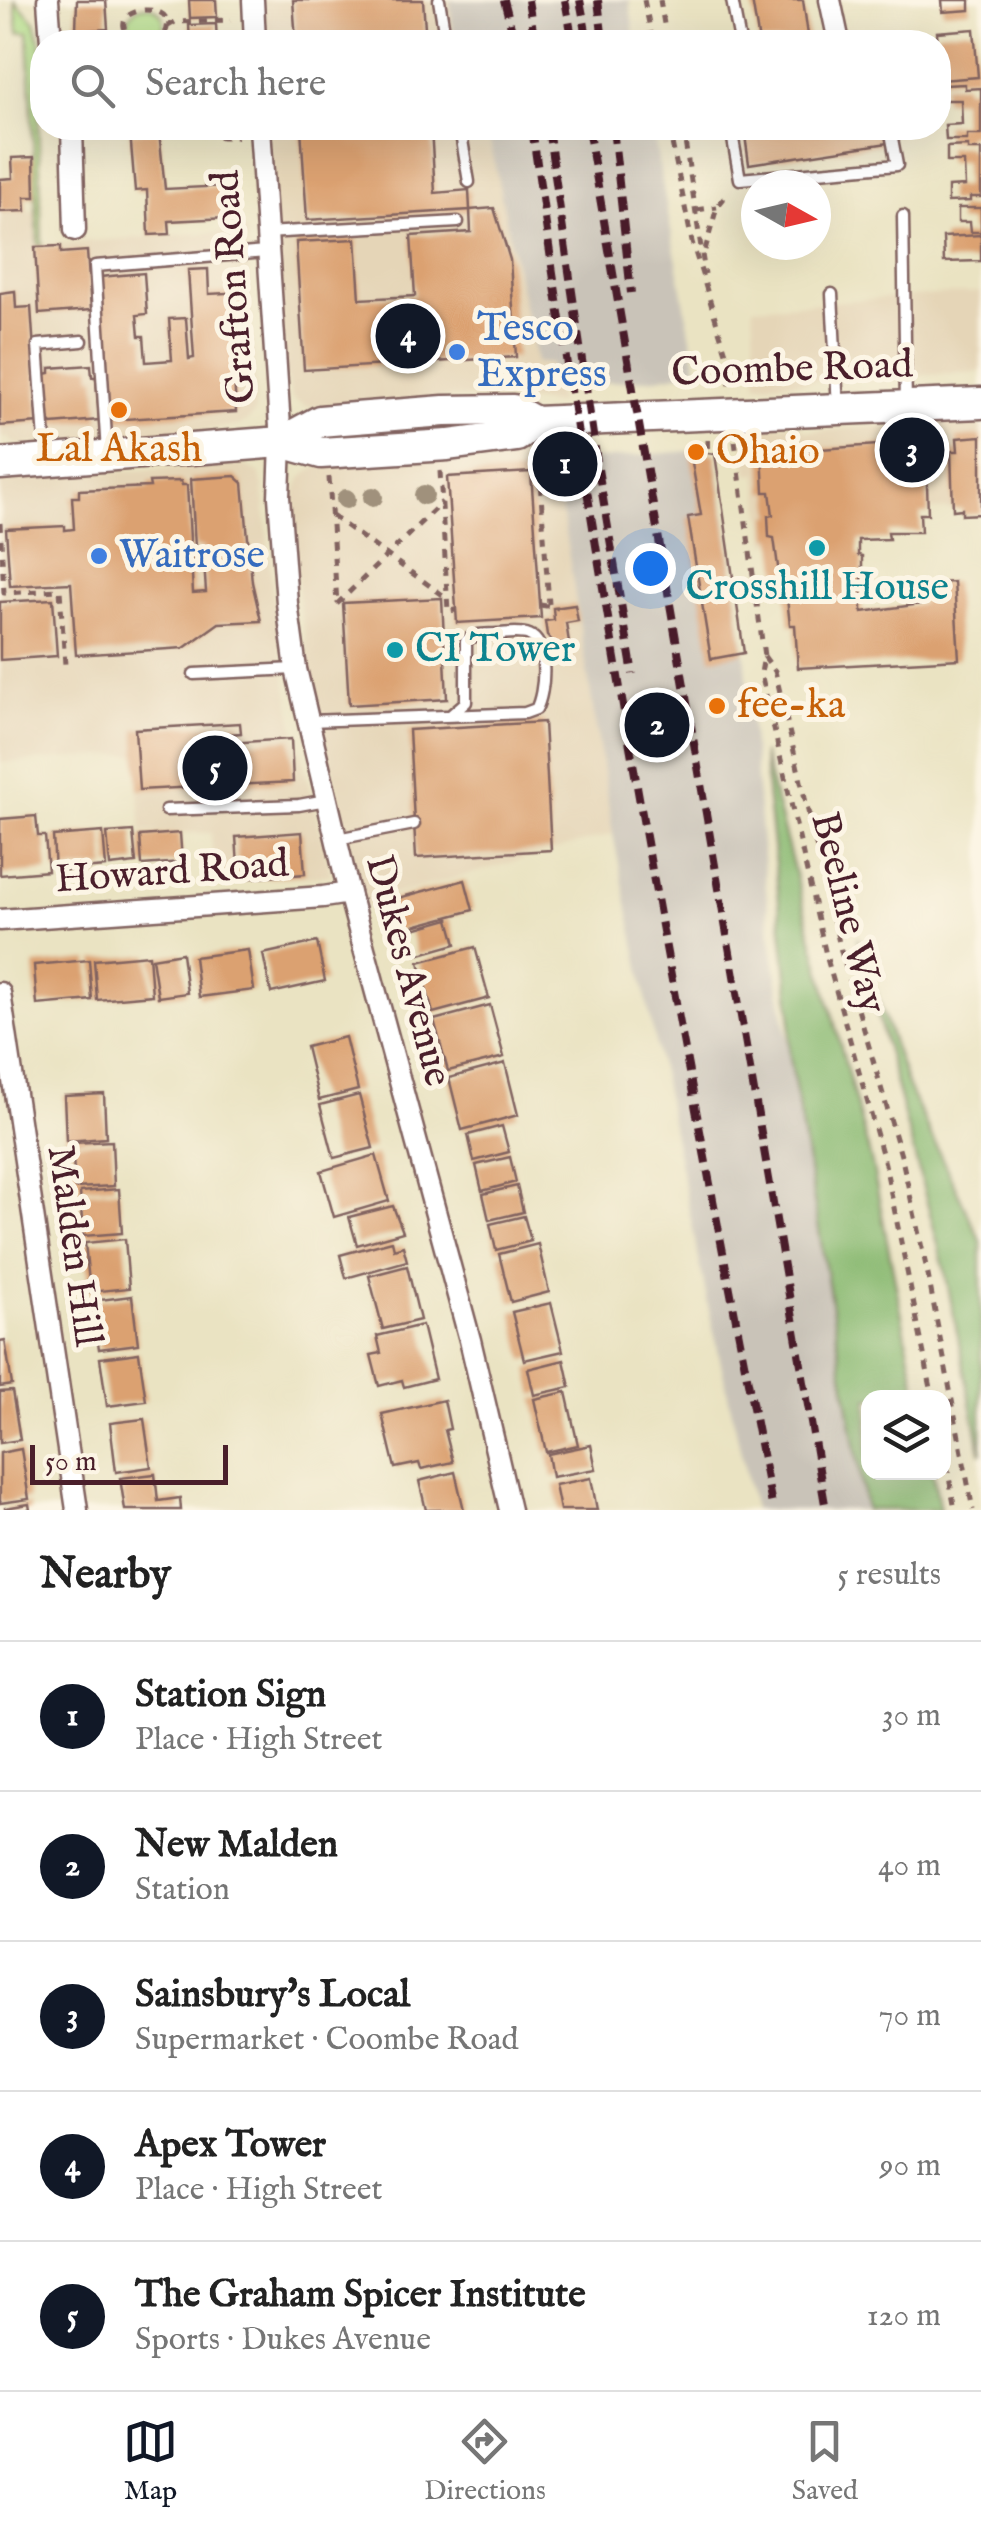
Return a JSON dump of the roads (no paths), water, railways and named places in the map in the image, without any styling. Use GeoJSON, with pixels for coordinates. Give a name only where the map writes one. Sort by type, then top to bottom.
{"type":"FeatureCollection","features":[{"type":"Feature","properties":{"kind":"main road","name":"Coombe Road"},"geometry":{"type":"LineString","coordinates":[[0,464],[280,442],[320,422],[444,411],[513,410],[534,422],[981,403]]}},
{"type":"Feature","properties":{"kind":"street"},"geometry":{"type":"LineString","coordinates":[[48,0],[50,30]]}},
{"type":"Feature","properties":{"kind":"street"},"geometry":{"type":"LineString","coordinates":[[830,0],[836,30]]}},
{"type":"Feature","properties":{"kind":"street"},"geometry":{"type":"LineString","coordinates":[[72,140],[75,230]]}},
{"type":"Feature","properties":{"kind":"street","name":"Grafton Road"},"geometry":{"type":"LineString","coordinates":[[260,140],[280,442]]}},
{"type":"Feature","properties":{"kind":"street","name":"Dukes Avenue"},"geometry":{"type":"LineString","coordinates":[[280,442],[287,603],[296,669],[349,893],[470,1340],[510,1510]]}},
{"type":"Feature","properties":{"kind":"street","name":"Howard Road"},"geometry":{"type":"LineString","coordinates":[[0,920],[349,893]]}},
{"type":"Feature","properties":{"kind":"street","name":"Malden Hill"},"geometry":{"type":"LineString","coordinates":[[0,993],[77,1510]]}},
{"type":"Feature","properties":{"kind":"lane"},"geometry":{"type":"LineString","coordinates":[[439,0],[444,30]]}},
{"type":"Feature","properties":{"kind":"lane"},"geometry":{"type":"LineString","coordinates":[[732,0],[738,30]]}},
{"type":"Feature","properties":{"kind":"lane"},"geometry":{"type":"LineString","coordinates":[[462,140],[469,182]]}},
{"type":"Feature","properties":{"kind":"lane"},"geometry":{"type":"LineString","coordinates":[[733,140],[740,179],[897,165],[892,140]]}},
{"type":"Feature","properties":{"kind":"lane"},"geometry":{"type":"LineString","coordinates":[[903,216],[906,406]]}},
{"type":"Feature","properties":{"kind":"lane"},"geometry":{"type":"LineString","coordinates":[[108,457],[95,266],[458,222]]}},
{"type":"Feature","properties":{"kind":"lane"},"geometry":{"type":"LineString","coordinates":[[832,294],[838,409]]}},
{"type":"Feature","properties":{"kind":"lane"},"geometry":{"type":"LineString","coordinates":[[46,461],[38,344],[82,341]]}},
{"type":"Feature","properties":{"kind":"lane"},"geometry":{"type":"LineString","coordinates":[[308,722],[526,713],[536,709],[542,691],[541,650],[536,641],[530,635],[518,633],[473,636],[466,641],[466,702],[451,715]]}},
{"type":"Feature","properties":{"kind":"lane"},"geometry":{"type":"LineString","coordinates":[[194,674],[296,669]]}},
{"type":"Feature","properties":{"kind":"lane"},"geometry":{"type":"LineString","coordinates":[[166,810],[326,800]]}},
{"type":"Feature","properties":{"kind":"lane"},"geometry":{"type":"LineString","coordinates":[[336,840],[414,824]]}},
{"type":"Feature","properties":{"kind":"railway"},"geometry":{"type":"LineString","coordinates":[[504,0],[512,30]]}},
{"type":"Feature","properties":{"kind":"railway"},"geometry":{"type":"LineString","coordinates":[[528,0],[533,30]]}},
{"type":"Feature","properties":{"kind":"railway"},"geometry":{"type":"LineString","coordinates":[[565,0],[571,30]]}},
{"type":"Feature","properties":{"kind":"railway"},"geometry":{"type":"LineString","coordinates":[[580,0],[586,30]]}},
{"type":"Feature","properties":{"kind":"railway"},"geometry":{"type":"LineString","coordinates":[[598,0],[602,30]]}},
{"type":"Feature","properties":{"kind":"railway"},"geometry":{"type":"LineString","coordinates":[[534,140],[584,475],[643,820],[773,1510]]}},
{"type":"Feature","properties":{"kind":"railway"},"geometry":{"type":"LineString","coordinates":[[550,140],[598,469],[633,674]]}},
{"type":"Feature","properties":{"kind":"railway"},"geometry":{"type":"LineString","coordinates":[[590,140],[826,1510]]}},
{"type":"Feature","properties":{"kind":"railway"},"geometry":{"type":"LineString","coordinates":[[614,140],[631,293]]}},
{"type":"Feature","properties":{"kind":"place","name":"Apex Tower"},"geometry":{"type":"Point","coordinates":[408,336]}},
{"type":"Feature","properties":{"kind":"place","name":"Tesco Express"},"geometry":{"type":"Point","coordinates":[457,352]}},
{"type":"Feature","properties":{"kind":"place","name":"Lal Akash"},"geometry":{"type":"Point","coordinates":[119,410]}},
{"type":"Feature","properties":{"kind":"place","name":"Sainsbury's Local"},"geometry":{"type":"Point","coordinates":[912,450]}},
{"type":"Feature","properties":{"kind":"place","name":"Ohaio"},"geometry":{"type":"Point","coordinates":[696,452]}},
{"type":"Feature","properties":{"kind":"place","name":"Station Sign"},"geometry":{"type":"Point","coordinates":[565,464]}},
{"type":"Feature","properties":{"kind":"place","name":"Crosshill House"},"geometry":{"type":"Point","coordinates":[817,548]}},
{"type":"Feature","properties":{"kind":"place","name":"Waitrose"},"geometry":{"type":"Point","coordinates":[99,556]}},
{"type":"Feature","properties":{"kind":"place","name":"CI Tower"},"geometry":{"type":"Point","coordinates":[395,650]}},
{"type":"Feature","properties":{"kind":"place","name":"fee-ka"},"geometry":{"type":"Point","coordinates":[717,706]}},
{"type":"Feature","properties":{"kind":"place","name":"New Malden"},"geometry":{"type":"Point","coordinates":[657,725]}},
{"type":"Feature","properties":{"kind":"place","name":"The Graham Spicer Institute"},"geometry":{"type":"Point","coordinates":[215,768]}}]}
